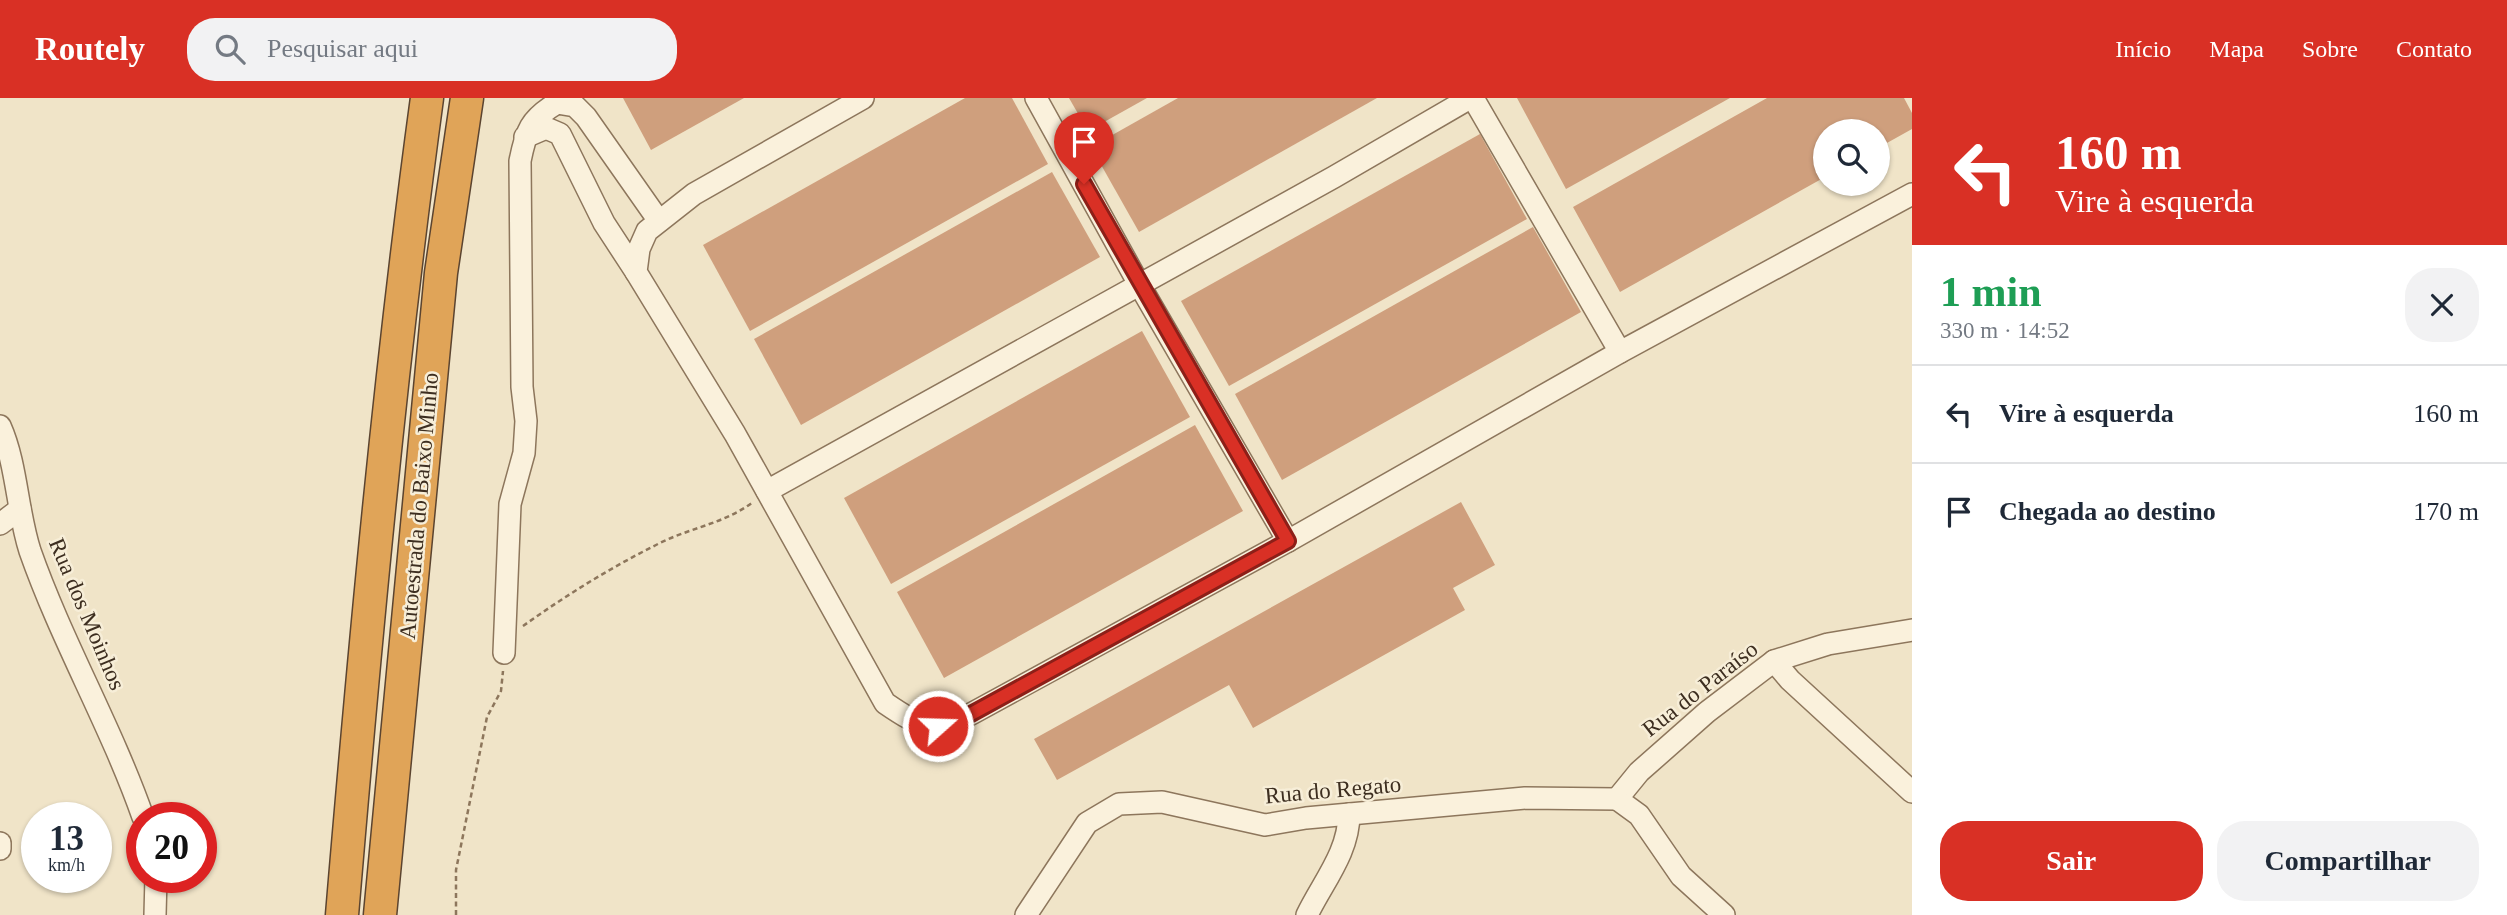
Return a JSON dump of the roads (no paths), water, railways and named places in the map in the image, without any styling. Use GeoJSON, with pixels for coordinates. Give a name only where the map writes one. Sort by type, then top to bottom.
{"type":"FeatureCollection","features":[{"type":"Feature","properties":{"kind":"highway","name":"Autoestrada do Baixo Minho"},"geometry":{"type":"LineString","coordinates":[[342,915],[372,565],[398,317],[427,98]]}},
{"type":"Feature","properties":{"kind":"highway","name":"Autoestrada do Baixo Minho"},"geometry":{"type":"LineString","coordinates":[[380,915],[441,273],[467,98]]}},
{"type":"Feature","properties":{"kind":"street"},"geometry":{"type":"LineString","coordinates":[[636,272],[639,249],[647,231],[694,194],[863,98]]}},
{"type":"Feature","properties":{"kind":"street"},"geometry":{"type":"LineString","coordinates":[[1036,98],[1140,286],[1288,541]]}},
{"type":"Feature","properties":{"kind":"street"},"geometry":{"type":"LineString","coordinates":[[767,491],[1140,286],[1471,98],[1620,352]]}},
{"type":"Feature","properties":{"kind":"street"},"geometry":{"type":"LineString","coordinates":[[504,653],[510,504],[524,453],[526,421],[522,387],[520,161],[525,137],[537,115],[557,103],[575,106],[586,117],[659,221]]}},
{"type":"Feature","properties":{"kind":"street"},"geometry":{"type":"LineString","coordinates":[[525,137],[546,128],[559,134],[604,223],[767,491],[885,703],[910,720],[938,726],[971,714],[1288,541],[1620,352],[1912,194]]}},
{"type":"Feature","properties":{"kind":"street","name":"Rua dos Moinhos"},"geometry":{"type":"LineString","coordinates":[[0,426],[30,549],[68,645],[128,775],[138,802]]}},
{"type":"Feature","properties":{"kind":"street"},"geometry":{"type":"LineString","coordinates":[[0,524],[20,509]]}},
{"type":"Feature","properties":{"kind":"street","name":"Rua do Paraíso"},"geometry":{"type":"LineString","coordinates":[[1617,799],[1639,772],[1707,712],[1774,661],[1828,644],[1912,630]]}},
{"type":"Feature","properties":{"kind":"street"},"geometry":{"type":"LineString","coordinates":[[1774,661],[1790,680],[1912,792]]}},
{"type":"Feature","properties":{"kind":"street","name":"Rua do Regato"},"geometry":{"type":"LineString","coordinates":[[1026,915],[1087,823],[1119,804],[1162,802],[1265,825],[1349,814],[1525,798],[1617,799]]}},
{"type":"Feature","properties":{"kind":"street"},"geometry":{"type":"LineString","coordinates":[[1617,799],[1639,815],[1681,876],[1724,915]]}},
{"type":"Feature","properties":{"kind":"street"},"geometry":{"type":"LineString","coordinates":[[1307,915],[1340,857],[1349,831],[1349,814]]}},
{"type":"Feature","properties":{"kind":"street"},"geometry":{"type":"LineString","coordinates":[[155,915],[156,893]]}}]}
